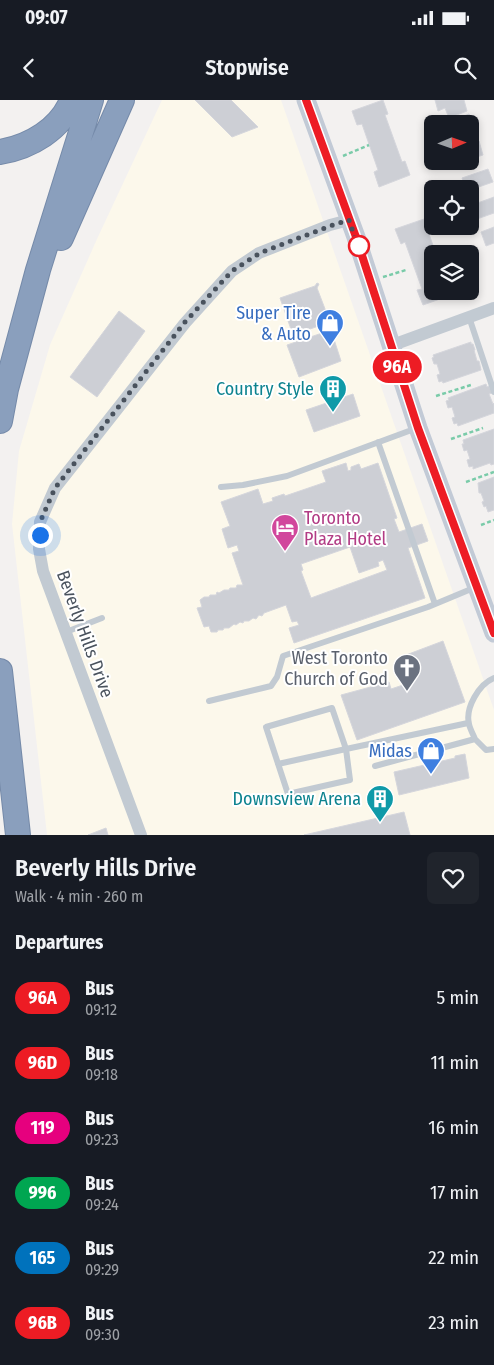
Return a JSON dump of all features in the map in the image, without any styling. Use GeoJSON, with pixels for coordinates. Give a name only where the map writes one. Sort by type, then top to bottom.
{"type":"FeatureCollection","features":[{"type":"Feature","properties":{"kind":"highway"},"geometry":{"type":"LineString","coordinates":[[0,152],[17,149],[44,135],[62,120],[72,100]]}},
{"type":"Feature","properties":{"kind":"highway"},"geometry":{"type":"LineString","coordinates":[[0,421],[24,319],[66,176],[92,100]]}},
{"type":"Feature","properties":{"kind":"highway"},"geometry":{"type":"LineString","coordinates":[[24,319],[122,100]]}},
{"type":"Feature","properties":{"kind":"highway"},"geometry":{"type":"LineString","coordinates":[[0,672],[18,835]]}},
{"type":"Feature","properties":{"kind":"highway"},"geometry":{"type":"LineString","coordinates":[[0,830],[1,835]]}},
{"type":"Feature","properties":{"kind":"main road"},"geometry":{"type":"LineString","coordinates":[[306,100],[349,220],[418,428],[494,633]]}},
{"type":"Feature","properties":{"kind":"street","name":"Beverly Hills Drive"},"geometry":{"type":"LineString","coordinates":[[141,835],[43,571],[39,549],[40,522],[55,488],[185,322],[232,271],[260,253],[349,220]]}},
{"type":"Feature","properties":{"kind":"street"},"geometry":{"type":"LineString","coordinates":[[390,346],[494,308]]}},
{"type":"Feature","properties":{"kind":"lane"},"geometry":{"type":"LineString","coordinates":[[469,317],[494,392]]}},
{"type":"Feature","properties":{"kind":"lane"},"geometry":{"type":"LineString","coordinates":[[221,487],[243,485],[287,476],[418,428]]}},
{"type":"Feature","properties":{"kind":"lane"},"geometry":{"type":"LineString","coordinates":[[378,442],[435,604]]}},
{"type":"Feature","properties":{"kind":"lane"},"geometry":{"type":"LineString","coordinates":[[209,700],[271,686],[277,677],[283,656],[435,604],[477,587]]}},
{"type":"Feature","properties":{"kind":"lane"},"geometry":{"type":"LineString","coordinates":[[66,632],[102,618]]}},
{"type":"Feature","properties":{"kind":"lane"},"geometry":{"type":"LineString","coordinates":[[494,678],[488,681],[471,702],[468,723],[475,739],[486,750],[494,748]]}},
{"type":"Feature","properties":{"kind":"lane"},"geometry":{"type":"LineString","coordinates":[[332,708],[346,749],[350,780],[288,794],[266,727],[332,708]]}},
{"type":"Feature","properties":{"kind":"lane"},"geometry":{"type":"LineString","coordinates":[[278,764],[468,723]]}},
{"type":"Feature","properties":{"kind":"lane"},"geometry":{"type":"LineString","coordinates":[[375,766],[475,739]]}},
{"type":"Feature","properties":{"kind":"path"},"geometry":{"type":"LineString","coordinates":[[328,162],[369,145]]}},
{"type":"Feature","properties":{"kind":"path"},"geometry":{"type":"LineString","coordinates":[[370,282],[406,270]]}},
{"type":"Feature","properties":{"kind":"path"},"geometry":{"type":"LineString","coordinates":[[436,396],[471,385]]}},
{"type":"Feature","properties":{"kind":"path"},"geometry":{"type":"LineString","coordinates":[[451,439],[483,428]]}},
{"type":"Feature","properties":{"kind":"path"},"geometry":{"type":"LineString","coordinates":[[466,482],[494,472]]}},
{"type":"Feature","properties":{"kind":"path"},"geometry":{"type":"LineString","coordinates":[[481,525],[494,520]]}},
{"type":"Feature","properties":{"kind":"shaded area"},"geometry":{"type":"Polygon","coordinates":[[[162,100],[281,100],[494,710],[494,835],[47,835],[12,524],[19,451],[50,345],[162,100]]]}},
{"type":"Feature","properties":{"kind":"building"},"geometry":{"type":"Polygon","coordinates":[[[195,100],[231,100],[258,127],[232,137],[195,100]]]}},
{"type":"Feature","properties":{"kind":"building"},"geometry":{"type":"Polygon","coordinates":[[[383,100],[388,114],[385,115],[402,162],[405,161],[410,175],[379,187],[374,172],[378,170],[362,124],[357,125],[352,111],[383,100]]]}},
{"type":"Feature","properties":{"kind":"building"},"geometry":{"type":"Polygon","coordinates":[[[435,100],[464,100],[467,111],[457,115],[448,115],[445,108],[438,111],[435,100]]]}},
{"type":"Feature","properties":{"kind":"building"},"geometry":{"type":"Polygon","coordinates":[[[479,141],[483,155],[479,156],[479,141]]]}},
{"type":"Feature","properties":{"kind":"building"},"geometry":{"type":"Polygon","coordinates":[[[488,169],[493,182],[479,187],[479,180],[463,180],[462,178],[488,169]]]}},
{"type":"Feature","properties":{"kind":"building"},"geometry":{"type":"Polygon","coordinates":[[[494,197],[494,213],[479,218],[479,202],[494,197]]]}},
{"type":"Feature","properties":{"kind":"building"},"geometry":{"type":"Polygon","coordinates":[[[424,219],[424,235],[429,235],[433,245],[424,245],[424,300],[437,300],[423,305],[417,290],[422,289],[405,242],[401,244],[395,229],[424,219]]]}},
{"type":"Feature","properties":{"kind":"building"},"geometry":{"type":"Polygon","coordinates":[[[494,227],[494,243],[486,246],[481,232],[494,227]]]}},
{"type":"Feature","properties":{"kind":"building"},"geometry":{"type":"Polygon","coordinates":[[[317,283],[319,284],[317,288],[330,322],[293,335],[280,298],[315,286],[317,283]]]}},
{"type":"Feature","properties":{"kind":"building"},"geometry":{"type":"Polygon","coordinates":[[[119,311],[145,331],[97,397],[70,377],[119,311]]]}},
{"type":"Feature","properties":{"kind":"building"},"geometry":{"type":"Polygon","coordinates":[[[331,330],[341,361],[299,377],[287,345],[331,330]]]}},
{"type":"Feature","properties":{"kind":"building"},"geometry":{"type":"Polygon","coordinates":[[[471,342],[481,370],[443,383],[442,381],[439,382],[437,375],[440,374],[437,364],[434,364],[433,355],[471,342]]]}},
{"type":"Feature","properties":{"kind":"building"},"geometry":{"type":"Polygon","coordinates":[[[486,384],[492,393],[489,394],[494,403],[494,413],[458,426],[457,423],[454,424],[452,418],[455,417],[452,407],[448,408],[446,401],[449,400],[448,398],[486,384]]]}},
{"type":"Feature","properties":{"kind":"building","name":"Country Style"},"geometry":{"type":"Polygon","coordinates":[[[353,394],[360,416],[314,432],[306,410],[353,394]]]}},
{"type":"Feature","properties":{"kind":"building"},"geometry":{"type":"Polygon","coordinates":[[[494,429],[494,464],[491,465],[490,463],[473,469],[473,466],[469,467],[467,460],[470,459],[467,450],[464,451],[463,440],[494,429]]]}},
{"type":"Feature","properties":{"kind":"building","name":"Toronto Plaza Hotel"},"geometry":{"type":"Polygon","coordinates":[[[346,463],[348,471],[351,470],[351,467],[359,464],[361,469],[378,463],[397,518],[394,519],[399,532],[422,524],[428,541],[408,548],[425,598],[294,643],[289,628],[299,625],[297,621],[292,622],[286,605],[264,613],[262,616],[259,615],[256,619],[253,618],[243,623],[234,624],[217,632],[211,632],[209,626],[204,627],[197,608],[202,607],[200,600],[210,595],[216,595],[217,592],[236,588],[237,585],[243,585],[232,553],[239,551],[237,545],[228,548],[222,529],[230,526],[221,502],[258,489],[263,504],[273,501],[272,498],[284,494],[285,496],[326,482],[322,471],[346,463]],[[350,547],[301,564],[303,570],[301,571],[311,598],[387,570],[383,560],[378,562],[379,566],[359,573],[350,547]]]}},
{"type":"Feature","properties":{"kind":"building"},"geometry":{"type":"Polygon","coordinates":[[[494,477],[494,510],[488,512],[482,502],[484,501],[481,493],[479,493],[478,483],[494,477]]]}},
{"type":"Feature","properties":{"kind":"building","name":"West Toronto Church of God"},"geometry":{"type":"Polygon","coordinates":[[[443,641],[465,702],[357,740],[341,695],[389,682],[391,689],[415,681],[406,655],[443,641]]]}},
{"type":"Feature","properties":{"kind":"building","name":"Midas"},"geometry":{"type":"Polygon","coordinates":[[[465,754],[469,778],[399,795],[394,772],[465,754]]]}},
{"type":"Feature","properties":{"kind":"building","name":"Downsview Arena"},"geometry":{"type":"Polygon","coordinates":[[[404,812],[410,835],[304,835],[404,812]]]}},
{"type":"Feature","properties":{"kind":"building"},"geometry":{"type":"Polygon","coordinates":[[[106,828],[108,835],[88,835],[106,828]]]}},
{"type":"Feature","properties":{"kind":"bus line","name":"96A"},"geometry":{"type":"LineString","coordinates":[[306,100],[356,237],[418,428],[494,633]]}},
{"type":"Feature","properties":{"kind":"place","name":"Super Tire & Auto"},"geometry":{"type":"Point","coordinates":[330,347]}},
{"type":"Feature","properties":{"kind":"place","name":"Country Style"},"geometry":{"type":"Point","coordinates":[333,413]}},
{"type":"Feature","properties":{"kind":"place","name":"Toronto Plaza Hotel"},"geometry":{"type":"Point","coordinates":[285,552]}},
{"type":"Feature","properties":{"kind":"place","name":"West Toronto Church of God"},"geometry":{"type":"Point","coordinates":[407,692]}},
{"type":"Feature","properties":{"kind":"place","name":"Midas"},"geometry":{"type":"Point","coordinates":[431,775]}},
{"type":"Feature","properties":{"kind":"place","name":"Downsview Arena"},"geometry":{"type":"Point","coordinates":[380,823]}},
{"type":"Feature","properties":{"kind":"route"},"geometry":{"type":"LineString","coordinates":[[40,535],[40,522],[55,488],[185,322],[232,271],[260,253],[349,220],[360,252],[359,246]]}}]}
